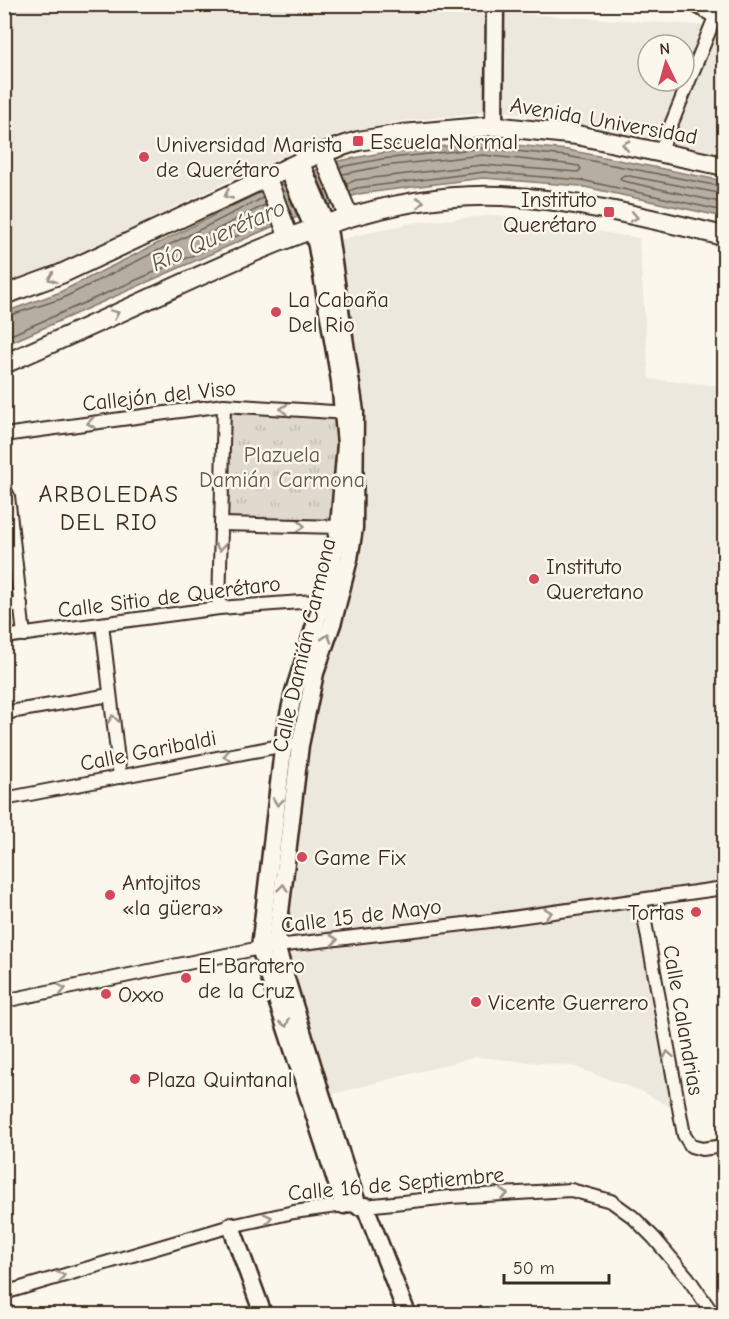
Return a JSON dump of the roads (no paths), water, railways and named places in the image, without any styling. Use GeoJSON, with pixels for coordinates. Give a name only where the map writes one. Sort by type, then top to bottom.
{"type":"FeatureCollection","features":[{"type":"Feature","properties":{"kind":"main road","name":"Avenida Universidad"},"geometry":{"type":"LineString","coordinates":[[4,295],[61,274],[325,158],[358,141],[402,134],[494,126],[577,135],[724,166]]}},
{"type":"Feature","properties":{"kind":"main road"},"geometry":{"type":"LineString","coordinates":[[325,158],[347,209]]}},
{"type":"Feature","properties":{"kind":"main road"},"geometry":{"type":"LineString","coordinates":[[268,182],[285,232]]}},
{"type":"Feature","properties":{"kind":"main road"},"geometry":{"type":"LineString","coordinates":[[4,364],[285,232],[318,222],[347,209],[452,198],[500,196],[576,206],[724,236]]}},
{"type":"Feature","properties":{"kind":"street"},"geometry":{"type":"LineString","coordinates":[[494,126],[495,4]]}},
{"type":"Feature","properties":{"kind":"street"},"geometry":{"type":"LineString","coordinates":[[660,152],[715,17],[692,4]]}},
{"type":"Feature","properties":{"kind":"street","name":"Calle Damián Carmona"},"geometry":{"type":"LineString","coordinates":[[296,169],[318,222],[349,413],[354,528],[349,560],[331,600]]}},
{"type":"Feature","properties":{"kind":"street"},"geometry":{"type":"LineString","coordinates":[[219,608],[225,405]]}},
{"type":"Feature","properties":{"kind":"street","name":"Callejón del Viso"},"geometry":{"type":"LineString","coordinates":[[4,435],[225,405],[349,413]]}},
{"type":"Feature","properties":{"kind":"street","name":"Calle Damián Carmona"},"geometry":{"type":"LineString","coordinates":[[349,413],[331,600],[315,673],[292,745],[268,947],[356,1205],[407,1314]]}},
{"type":"Feature","properties":{"kind":"street"},"geometry":{"type":"LineString","coordinates":[[4,489],[8,496],[24,635]]}},
{"type":"Feature","properties":{"kind":"street"},"geometry":{"type":"LineString","coordinates":[[221,524],[339,527]]}},
{"type":"Feature","properties":{"kind":"street","name":"Calle Sitio de Querétaro"},"geometry":{"type":"LineString","coordinates":[[4,637],[219,608],[331,600]]}},
{"type":"Feature","properties":{"kind":"street"},"geometry":{"type":"LineString","coordinates":[[4,606],[21,604]]}},
{"type":"Feature","properties":{"kind":"street"},"geometry":{"type":"LineString","coordinates":[[102,624],[120,777]]}},
{"type":"Feature","properties":{"kind":"street"},"geometry":{"type":"LineString","coordinates":[[4,713],[110,695]]}},
{"type":"Feature","properties":{"kind":"street","name":"Calle Garibaldi"},"geometry":{"type":"LineString","coordinates":[[4,799],[292,745]]}},
{"type":"Feature","properties":{"kind":"street","name":"Calle 15 de Mayo"},"geometry":{"type":"LineString","coordinates":[[4,1001],[268,947],[490,921],[724,888]]}},
{"type":"Feature","properties":{"kind":"street","name":"Calle Calandrias"},"geometry":{"type":"LineString","coordinates":[[641,900],[684,1135],[690,1146],[702,1149],[724,1146]]}},
{"type":"Feature","properties":{"kind":"street","name":"Calle 16 de Septiembre"},"geometry":{"type":"LineString","coordinates":[[4,1293],[231,1226],[294,1212],[450,1197],[572,1190],[611,1201],[633,1217],[688,1278],[713,1314]]}},
{"type":"Feature","properties":{"kind":"street"},"geometry":{"type":"LineString","coordinates":[[231,1226],[263,1314]]}},
{"type":"Feature","properties":{"kind":"water","name":"Río Querétaro"},"geometry":{"type":"Polygon","coordinates":[[[483,142],[568,150],[724,181],[724,217],[580,186],[483,178],[358,194],[274,226],[5,345],[5,312],[58,293],[259,193],[339,161],[381,153],[483,142]]]}},
{"type":"Feature","properties":{"kind":"place","name":"Escuela Normal"},"geometry":{"type":"Point","coordinates":[358,141]}},
{"type":"Feature","properties":{"kind":"place","name":"Universidad Marista de Querétaro"},"geometry":{"type":"Point","coordinates":[144,157]}},
{"type":"Feature","properties":{"kind":"place","name":"Instituto Querétaro"},"geometry":{"type":"Point","coordinates":[609,212]}},
{"type":"Feature","properties":{"kind":"place","name":"La Cabaña Del Rio"},"geometry":{"type":"Point","coordinates":[276,312]}},
{"type":"Feature","properties":{"kind":"place","name":"Instituto Queretano"},"geometry":{"type":"Point","coordinates":[534,579]}},
{"type":"Feature","properties":{"kind":"place","name":"Game Fix"},"geometry":{"type":"Point","coordinates":[302,857]}},
{"type":"Feature","properties":{"kind":"place","name":"Antojitos «la güera»"},"geometry":{"type":"Point","coordinates":[110,895]}},
{"type":"Feature","properties":{"kind":"place","name":"Tortas"},"geometry":{"type":"Point","coordinates":[696,912]}},
{"type":"Feature","properties":{"kind":"place","name":"El Baratero de la Cruz"},"geometry":{"type":"Point","coordinates":[186,978]}},
{"type":"Feature","properties":{"kind":"place","name":"Oxxo"},"geometry":{"type":"Point","coordinates":[106,994]}},
{"type":"Feature","properties":{"kind":"place","name":"Vicente Guerrero"},"geometry":{"type":"Point","coordinates":[476,1002]}},
{"type":"Feature","properties":{"kind":"place","name":"Plaza Quintanal"},"geometry":{"type":"Point","coordinates":[135,1079]}},
{"type":"Feature","properties":{"kind":"district","name":"ARBOLEDAS DEL RIO"},"geometry":{"type":"Point","coordinates":[109,508]}},
{"type":"Feature","properties":{"kind":"park label","name":"Plazuela Damián Carmona"},"geometry":{"type":"Point","coordinates":[282,467]}}]}
